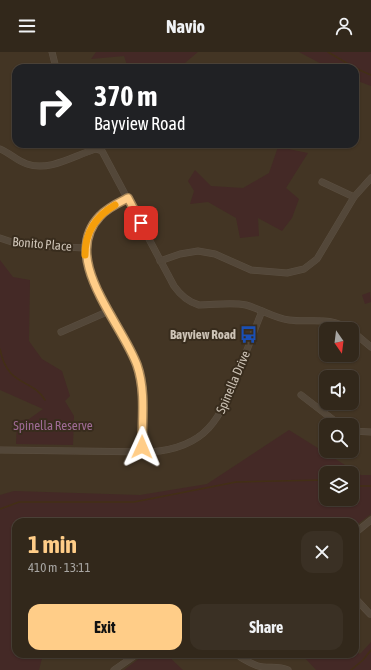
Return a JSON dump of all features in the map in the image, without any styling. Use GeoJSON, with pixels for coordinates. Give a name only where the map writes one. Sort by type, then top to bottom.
{"type":"FeatureCollection","features":[{"type":"Feature","properties":{"kind":"street"},"geometry":{"type":"LineString","coordinates":[[52,52],[55,64]]}},
{"type":"Feature","properties":{"kind":"street"},"geometry":{"type":"LineString","coordinates":[[0,149],[22,162],[38,167],[51,165],[96,148]]}},
{"type":"Feature","properties":{"kind":"street"},"geometry":{"type":"LineString","coordinates":[[101,148],[160,260],[180,294],[193,303],[200,305],[240,304],[288,320],[335,322]]}},
{"type":"Feature","properties":{"kind":"street"},"geometry":{"type":"LineString","coordinates":[[160,260],[180,254],[204,252],[214,254],[251,270],[287,273],[298,271],[309,266],[317,259],[354,197],[371,178]]}},
{"type":"Feature","properties":{"kind":"street"},"geometry":{"type":"LineString","coordinates":[[322,182],[354,197]]}},
{"type":"Feature","properties":{"kind":"street"},"geometry":{"type":"LineString","coordinates":[[128,198],[106,210],[96,221],[88,235],[85,248],[88,269],[132,355],[140,377],[142,400],[142,452]]}},
{"type":"Feature","properties":{"kind":"street","name":"Bonito Place"},"geometry":{"type":"LineString","coordinates":[[0,238],[21,245],[85,248]]}},
{"type":"Feature","properties":{"kind":"street"},"geometry":{"type":"LineString","coordinates":[[61,332],[110,311]]}},
{"type":"Feature","properties":{"kind":"street","name":"Spinella Drive"},"geometry":{"type":"LineString","coordinates":[[0,450],[167,451],[198,438],[212,426],[225,404],[262,311]]}},
{"type":"Feature","properties":{"kind":"street"},"geometry":{"type":"LineString","coordinates":[[359,338],[371,347]]}},
{"type":"Feature","properties":{"kind":"street"},"geometry":{"type":"LineString","coordinates":[[301,395],[331,418]]}},
{"type":"Feature","properties":{"kind":"street"},"geometry":{"type":"LineString","coordinates":[[359,431],[371,432]]}},
{"type":"Feature","properties":{"kind":"street"},"geometry":{"type":"LineString","coordinates":[[359,530],[371,520]]}},
{"type":"Feature","properties":{"kind":"street"},"geometry":{"type":"LineString","coordinates":[[359,602],[370,614]]}},
{"type":"Feature","properties":{"kind":"street"},"geometry":{"type":"LineString","coordinates":[[114,670],[131,658]]}},
{"type":"Feature","properties":{"kind":"street"},"geometry":{"type":"LineString","coordinates":[[242,658],[253,665],[269,668],[281,667],[288,670]]}},
{"type":"Feature","properties":{"kind":"green space"},"geometry":{"type":"Polygon","coordinates":[[[96,52],[198,52],[184,64],[127,64],[124,56],[91,59],[96,52]]]}},
{"type":"Feature","properties":{"kind":"green space"},"geometry":{"type":"Polygon","coordinates":[[[299,52],[371,52],[371,86],[359,82],[359,64],[322,64],[299,52]]]}},
{"type":"Feature","properties":{"kind":"green space"},"geometry":{"type":"Polygon","coordinates":[[[278,148],[308,153],[286,188],[299,199],[292,218],[282,231],[258,218],[259,236],[240,238],[236,218],[208,202],[190,204],[194,191],[188,181],[195,170],[211,186],[243,188],[269,173],[278,148]]]}},
{"type":"Feature","properties":{"kind":"green space","name":"Spinella Reserve"},"geometry":{"type":"Polygon","coordinates":[[[0,260],[13,277],[30,280],[29,341],[42,359],[62,371],[70,396],[65,401],[74,416],[73,445],[16,444],[17,421],[29,419],[43,409],[0,390],[0,260]]]}},
{"type":"Feature","properties":{"kind":"green space"},"geometry":{"type":"Polygon","coordinates":[[[370,292],[371,302],[365,304],[362,295],[370,292]]]}},
{"type":"Feature","properties":{"kind":"green space"},"geometry":{"type":"Polygon","coordinates":[[[289,430],[319,449],[319,458],[334,458],[347,466],[319,466],[319,506],[359,506],[359,474],[371,475],[371,514],[359,523],[359,518],[12,518],[12,658],[42,658],[39,670],[0,670],[0,495],[14,491],[140,495],[207,484],[289,430]]]}},
{"type":"Feature","properties":{"kind":"green space"},"geometry":{"type":"Polygon","coordinates":[[[371,642],[371,670],[316,670],[305,658],[359,658],[360,654],[371,642]]]}},
{"type":"Feature","properties":{"kind":"green space"},"geometry":{"type":"Polygon","coordinates":[[[140,658],[170,658],[183,670],[124,670],[140,658]]]}},
{"type":"Feature","properties":{"kind":"waterway"},"geometry":{"type":"LineString","coordinates":[[328,52],[348,64]]}},
{"type":"Feature","properties":{"kind":"waterway"},"geometry":{"type":"LineString","coordinates":[[359,70],[371,75]]}},
{"type":"Feature","properties":{"kind":"waterway"},"geometry":{"type":"LineString","coordinates":[[0,349],[3,361],[8,370],[14,376],[40,393],[45,400]]}},
{"type":"Feature","properties":{"kind":"waterway"},"geometry":{"type":"LineString","coordinates":[[0,509],[19,502],[134,502],[236,482],[319,480]]}},
{"type":"Feature","properties":{"kind":"waterway"},"geometry":{"type":"LineString","coordinates":[[359,486],[371,486]]}},
{"type":"Feature","properties":{"kind":"waterway"},"geometry":{"type":"LineString","coordinates":[[351,670],[363,660],[371,650]]}},
{"type":"Feature","properties":{"kind":"slow traffic"},"geometry":{"type":"LineString","coordinates":[[85,255],[88,235],[93,225],[106,210],[115,205]]}},
{"type":"Feature","properties":{"kind":"place","name":"Bayview Road"},"geometry":{"type":"Point","coordinates":[249,334]}},
{"type":"Feature","properties":{"kind":"route"},"geometry":{"type":"LineString","coordinates":[[141,223],[128,198],[106,210],[93,225],[88,235],[85,256],[88,269],[136,363],[142,385],[142,447]]}}]}
